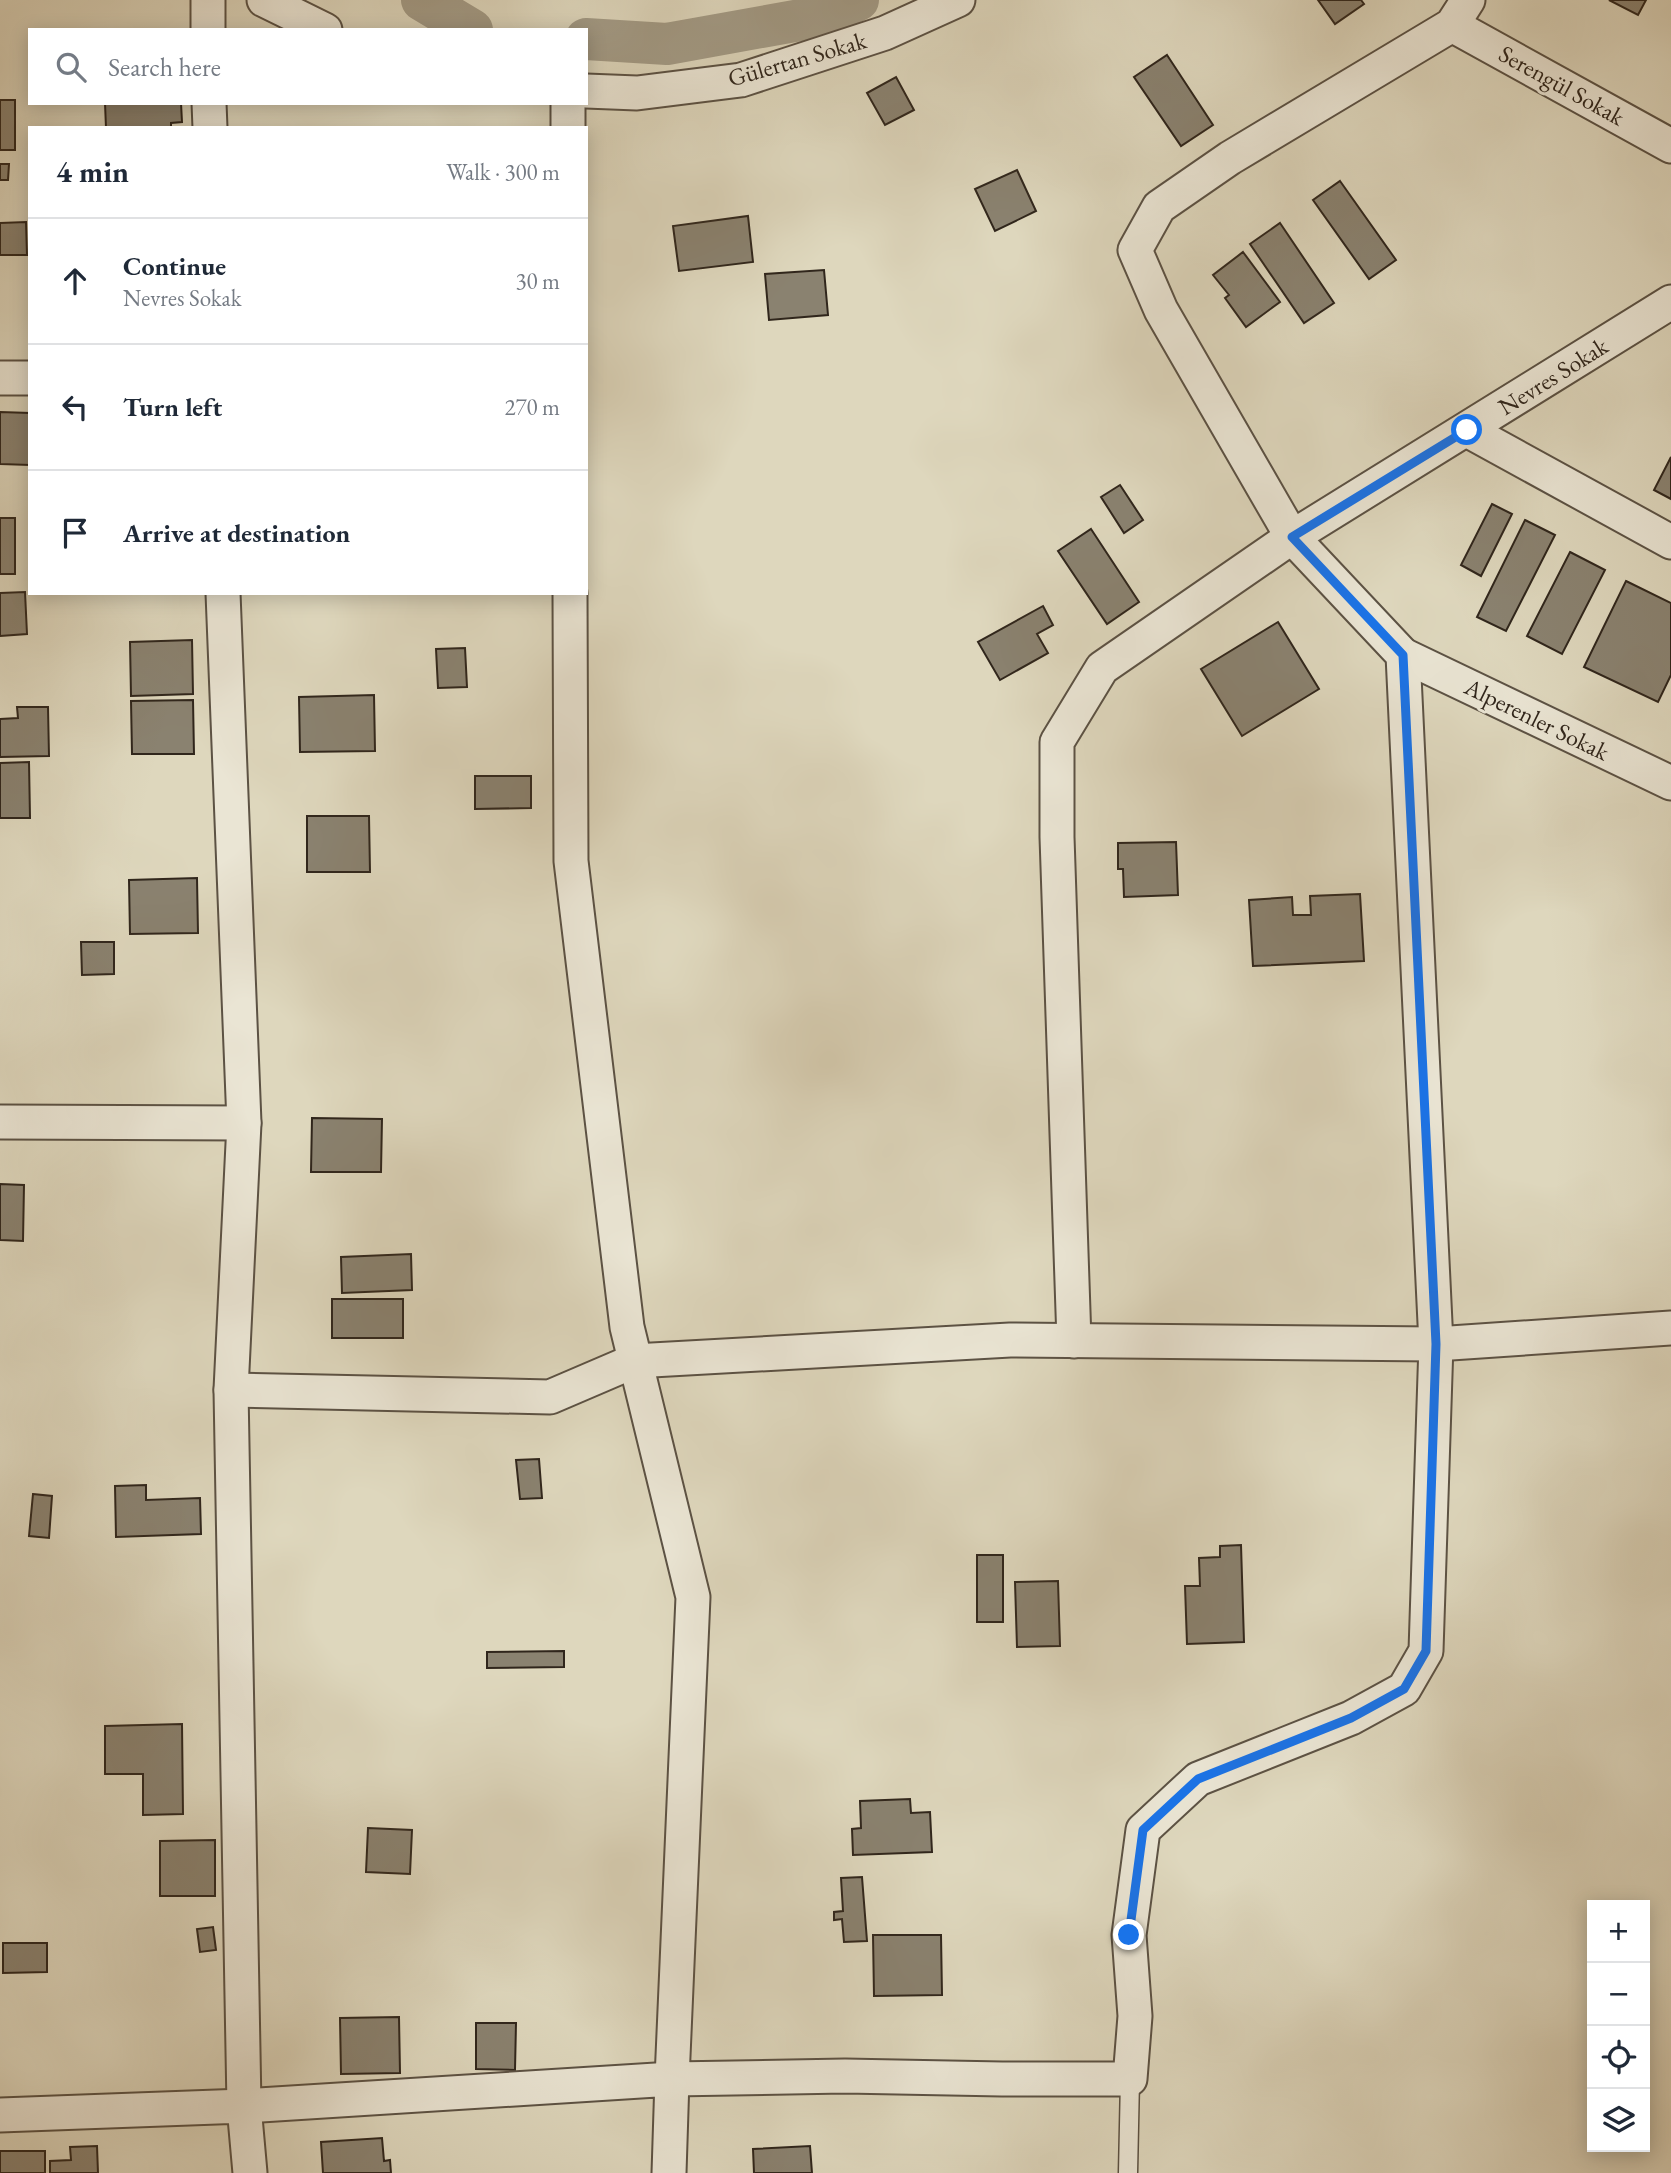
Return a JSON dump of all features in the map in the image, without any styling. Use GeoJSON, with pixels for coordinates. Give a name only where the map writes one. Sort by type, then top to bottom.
{"type":"FeatureCollection","features":[{"type":"Feature","properties":{"kind":"street"},"geometry":{"type":"LineString","coordinates":[[208,0],[208,28]]}},
{"type":"Feature","properties":{"kind":"street"},"geometry":{"type":"LineString","coordinates":[[264,0],[321,28]]}},
{"type":"Feature","properties":{"kind":"street","name":"Gülertan Sokak"},"geometry":{"type":"LineString","coordinates":[[588,91],[638,93],[741,80],[885,33],[958,0]]}},
{"type":"Feature","properties":{"kind":"street"},"geometry":{"type":"LineString","coordinates":[[0,2115],[244,2106],[672,2079],[845,2076],[1130,2079],[1135,2016],[1129,1935],[1143,1830],[1198,1779],[1351,1718],[1404,1689],[1426,1651],[1436,1344],[1403,655],[1292,537],[1161,310],[1135,250],[1159,206],[1460,12]]}},
{"type":"Feature","properties":{"kind":"street","name":"Serengül Sokak"},"geometry":{"type":"LineString","coordinates":[[1460,12],[1671,146]]}},
{"type":"Feature","properties":{"kind":"street"},"geometry":{"type":"LineString","coordinates":[[209,105],[210,126]]}},
{"type":"Feature","properties":{"kind":"street"},"geometry":{"type":"LineString","coordinates":[[568,105],[568,126]]}},
{"type":"Feature","properties":{"kind":"street","name":"Nevres Sokak"},"geometry":{"type":"LineString","coordinates":[[1074,1341],[1057,837],[1057,742],[1102,668],[1292,537],[1671,302]]}},
{"type":"Feature","properties":{"kind":"street"},"geometry":{"type":"LineString","coordinates":[[0,378],[28,378]]}},
{"type":"Feature","properties":{"kind":"street"},"geometry":{"type":"LineString","coordinates":[[1467,430],[1671,542]]}},
{"type":"Feature","properties":{"kind":"street"},"geometry":{"type":"LineString","coordinates":[[223,595],[244,1123],[232,1390],[244,2106],[250,2173]]}},
{"type":"Feature","properties":{"kind":"street"},"geometry":{"type":"LineString","coordinates":[[570,595],[571,861],[627,1327],[693,1597],[668,2173]]}},
{"type":"Feature","properties":{"kind":"street","name":"Alperenler Sokak"},"geometry":{"type":"LineString","coordinates":[[1403,655],[1671,783]]}},
{"type":"Feature","properties":{"kind":"street"},"geometry":{"type":"LineString","coordinates":[[0,1122],[244,1123]]}},
{"type":"Feature","properties":{"kind":"street"},"geometry":{"type":"LineString","coordinates":[[232,1390],[550,1398],[634,1361],[1010,1340],[1436,1344],[1671,1328]]}},
{"type":"Feature","properties":{"kind":"lane"},"geometry":{"type":"LineString","coordinates":[[1128,2173],[1130,2079]]}},
{"type":"Feature","properties":{"kind":"building"},"geometry":{"type":"Polygon","coordinates":[[[1318,0],[1361,0],[1364,4],[1335,24],[1318,0]]]}},
{"type":"Feature","properties":{"kind":"building"},"geometry":{"type":"Polygon","coordinates":[[[1609,0],[1646,0],[1638,15],[1609,0]]]}},
{"type":"Feature","properties":{"kind":"building"},"geometry":{"type":"Polygon","coordinates":[[[1167,55],[1213,125],[1181,146],[1134,77],[1167,55]]]}},
{"type":"Feature","properties":{"kind":"building"},"geometry":{"type":"Polygon","coordinates":[[[896,77],[914,110],[885,125],[867,93],[896,77]]]}},
{"type":"Feature","properties":{"kind":"building"},"geometry":{"type":"Polygon","coordinates":[[[0,100],[15,100],[15,150],[0,150],[0,100]]]}},
{"type":"Feature","properties":{"kind":"building"},"geometry":{"type":"Polygon","coordinates":[[[105,105],[181,105],[182,122],[171,123],[171,126],[106,126],[105,105]]]}},
{"type":"Feature","properties":{"kind":"building"},"geometry":{"type":"Polygon","coordinates":[[[0,164],[9,164],[8,180],[0,180],[0,164]]]}},
{"type":"Feature","properties":{"kind":"building"},"geometry":{"type":"Polygon","coordinates":[[[1017,170],[1036,211],[995,231],[975,189],[1017,170]]]}},
{"type":"Feature","properties":{"kind":"building"},"geometry":{"type":"Polygon","coordinates":[[[1340,181],[1396,260],[1369,279],[1313,200],[1340,181]]]}},
{"type":"Feature","properties":{"kind":"building"},"geometry":{"type":"Polygon","coordinates":[[[748,216],[753,262],[679,271],[673,226],[748,216]]]}},
{"type":"Feature","properties":{"kind":"building"},"geometry":{"type":"Polygon","coordinates":[[[26,222],[27,255],[0,255],[0,223],[26,222]]]}},
{"type":"Feature","properties":{"kind":"building"},"geometry":{"type":"Polygon","coordinates":[[[1280,223],[1334,303],[1304,323],[1250,244],[1280,223]]]}},
{"type":"Feature","properties":{"kind":"building"},"geometry":{"type":"Polygon","coordinates":[[[1243,252],[1280,302],[1246,327],[1225,298],[1229,295],[1213,275],[1243,252]]]}},
{"type":"Feature","properties":{"kind":"building"},"geometry":{"type":"Polygon","coordinates":[[[824,270],[828,315],[769,320],[765,274],[824,270]]]}},
{"type":"Feature","properties":{"kind":"building"},"geometry":{"type":"Polygon","coordinates":[[[0,412],[28,413],[28,465],[0,464],[0,412]]]}},
{"type":"Feature","properties":{"kind":"building"},"geometry":{"type":"Polygon","coordinates":[[[1671,457],[1671,499],[1654,490],[1671,457]]]}},
{"type":"Feature","properties":{"kind":"building"},"geometry":{"type":"Polygon","coordinates":[[[1120,485],[1143,520],[1124,533],[1101,497],[1120,485]]]}},
{"type":"Feature","properties":{"kind":"building"},"geometry":{"type":"Polygon","coordinates":[[[1492,504],[1512,514],[1481,576],[1461,565],[1492,504]]]}},
{"type":"Feature","properties":{"kind":"building"},"geometry":{"type":"Polygon","coordinates":[[[0,518],[15,518],[15,574],[0,574],[0,518]]]}},
{"type":"Feature","properties":{"kind":"building"},"geometry":{"type":"Polygon","coordinates":[[[1525,520],[1555,535],[1506,631],[1477,617],[1525,520]]]}},
{"type":"Feature","properties":{"kind":"building"},"geometry":{"type":"Polygon","coordinates":[[[1091,529],[1139,602],[1107,624],[1058,551],[1091,529]]]}},
{"type":"Feature","properties":{"kind":"building"},"geometry":{"type":"Polygon","coordinates":[[[1570,552],[1605,570],[1562,654],[1527,636],[1570,552]]]}},
{"type":"Feature","properties":{"kind":"building"},"geometry":{"type":"Polygon","coordinates":[[[1626,581],[1671,603],[1671,675],[1658,702],[1584,667],[1626,581]]]}},
{"type":"Feature","properties":{"kind":"building"},"geometry":{"type":"Polygon","coordinates":[[[25,592],[27,634],[0,636],[0,593],[25,592]]]}},
{"type":"Feature","properties":{"kind":"building"},"geometry":{"type":"Polygon","coordinates":[[[1043,606],[1053,625],[1037,634],[1048,653],[1000,680],[978,642],[1043,606]]]}},
{"type":"Feature","properties":{"kind":"building"},"geometry":{"type":"Polygon","coordinates":[[[1278,622],[1319,689],[1242,736],[1201,669],[1278,622]]]}},
{"type":"Feature","properties":{"kind":"building"},"geometry":{"type":"Polygon","coordinates":[[[192,640],[193,694],[131,696],[130,642],[192,640]]]}},
{"type":"Feature","properties":{"kind":"building"},"geometry":{"type":"Polygon","coordinates":[[[465,648],[467,687],[438,688],[436,649],[465,648]]]}},
{"type":"Feature","properties":{"kind":"building"},"geometry":{"type":"Polygon","coordinates":[[[374,695],[375,751],[300,752],[299,697],[374,695]]]}},
{"type":"Feature","properties":{"kind":"building"},"geometry":{"type":"Polygon","coordinates":[[[193,700],[194,754],[132,754],[131,701],[193,700]]]}},
{"type":"Feature","properties":{"kind":"building"},"geometry":{"type":"Polygon","coordinates":[[[17,707],[48,707],[49,756],[0,757],[0,719],[18,718],[17,707]]]}},
{"type":"Feature","properties":{"kind":"building"},"geometry":{"type":"Polygon","coordinates":[[[29,762],[30,818],[0,818],[0,763],[29,762]]]}},
{"type":"Feature","properties":{"kind":"building"},"geometry":{"type":"Polygon","coordinates":[[[475,776],[531,776],[531,808],[475,809],[475,776]]]}},
{"type":"Feature","properties":{"kind":"building"},"geometry":{"type":"Polygon","coordinates":[[[307,816],[369,816],[370,872],[307,872],[307,816]]]}},
{"type":"Feature","properties":{"kind":"building"},"geometry":{"type":"Polygon","coordinates":[[[1176,842],[1178,895],[1124,897],[1123,869],[1118,869],[1118,843],[1176,842]]]}},
{"type":"Feature","properties":{"kind":"building"},"geometry":{"type":"Polygon","coordinates":[[[197,878],[198,933],[130,934],[129,880],[197,878]]]}},
{"type":"Feature","properties":{"kind":"building"},"geometry":{"type":"Polygon","coordinates":[[[1360,894],[1364,961],[1253,966],[1249,900],[1292,897],[1293,915],[1311,915],[1310,896],[1360,894]]]}},
{"type":"Feature","properties":{"kind":"building"},"geometry":{"type":"Polygon","coordinates":[[[81,942],[114,942],[114,974],[82,975],[81,942]]]}},
{"type":"Feature","properties":{"kind":"building"},"geometry":{"type":"Polygon","coordinates":[[[312,1118],[382,1119],[381,1172],[311,1172],[312,1118]]]}},
{"type":"Feature","properties":{"kind":"building"},"geometry":{"type":"Polygon","coordinates":[[[0,1184],[24,1185],[23,1241],[0,1240],[0,1184]]]}},
{"type":"Feature","properties":{"kind":"building"},"geometry":{"type":"Polygon","coordinates":[[[411,1254],[412,1290],[342,1293],[341,1257],[411,1254]]]}},
{"type":"Feature","properties":{"kind":"building"},"geometry":{"type":"Polygon","coordinates":[[[332,1299],[403,1299],[403,1338],[332,1338],[332,1299]]]}},
{"type":"Feature","properties":{"kind":"building"},"geometry":{"type":"Polygon","coordinates":[[[539,1459],[542,1498],[520,1499],[516,1460],[539,1459]]]}},
{"type":"Feature","properties":{"kind":"building"},"geometry":{"type":"Polygon","coordinates":[[[146,1485],[146,1500],[200,1498],[201,1534],[116,1537],[115,1486],[146,1485]]]}},
{"type":"Feature","properties":{"kind":"building"},"geometry":{"type":"Polygon","coordinates":[[[33,1494],[52,1496],[49,1538],[29,1536],[33,1494]]]}},
{"type":"Feature","properties":{"kind":"building"},"geometry":{"type":"Polygon","coordinates":[[[1241,1545],[1244,1642],[1187,1644],[1185,1586],[1200,1586],[1199,1558],[1220,1557],[1220,1546],[1241,1545]]]}},
{"type":"Feature","properties":{"kind":"building"},"geometry":{"type":"Polygon","coordinates":[[[977,1555],[1003,1555],[1003,1622],[977,1622],[977,1555]]]}},
{"type":"Feature","properties":{"kind":"building"},"geometry":{"type":"Polygon","coordinates":[[[1058,1581],[1060,1646],[1017,1647],[1015,1582],[1058,1581]]]}},
{"type":"Feature","properties":{"kind":"building"},"geometry":{"type":"Polygon","coordinates":[[[564,1651],[564,1667],[487,1668],[487,1652],[564,1651]]]}},
{"type":"Feature","properties":{"kind":"building"},"geometry":{"type":"Polygon","coordinates":[[[182,1724],[183,1814],[143,1815],[143,1774],[105,1774],[105,1726],[182,1724]]]}},
{"type":"Feature","properties":{"kind":"building"},"geometry":{"type":"Polygon","coordinates":[[[910,1799],[911,1813],[930,1812],[932,1852],[853,1855],[852,1829],[861,1828],[860,1801],[910,1799]]]}},
{"type":"Feature","properties":{"kind":"building"},"geometry":{"type":"Polygon","coordinates":[[[368,1828],[412,1830],[410,1874],[366,1872],[368,1828]]]}},
{"type":"Feature","properties":{"kind":"building"},"geometry":{"type":"Polygon","coordinates":[[[215,1840],[215,1896],[160,1896],[160,1841],[215,1840]]]}},
{"type":"Feature","properties":{"kind":"building"},"geometry":{"type":"Polygon","coordinates":[[[862,1877],[867,1941],[844,1942],[842,1919],[834,1920],[834,1912],[843,1911],[841,1878],[862,1877]]]}},
{"type":"Feature","properties":{"kind":"building"},"geometry":{"type":"Polygon","coordinates":[[[213,1927],[216,1950],[200,1952],[197,1929],[213,1927]]]}},
{"type":"Feature","properties":{"kind":"building"},"geometry":{"type":"Polygon","coordinates":[[[873,1935],[941,1935],[942,1995],[874,1996],[873,1935]]]}},
{"type":"Feature","properties":{"kind":"building"},"geometry":{"type":"Polygon","coordinates":[[[3,1943],[47,1943],[47,1972],[3,1973],[3,1943]]]}},
{"type":"Feature","properties":{"kind":"building"},"geometry":{"type":"Polygon","coordinates":[[[399,2017],[400,2073],[341,2074],[340,2018],[399,2017]]]}},
{"type":"Feature","properties":{"kind":"building"},"geometry":{"type":"Polygon","coordinates":[[[476,2023],[516,2023],[515,2070],[476,2069],[476,2023]]]}},
{"type":"Feature","properties":{"kind":"building"},"geometry":{"type":"Polygon","coordinates":[[[382,2138],[384,2161],[390,2160],[391,2173],[323,2173],[321,2142],[382,2138]]]}},
{"type":"Feature","properties":{"kind":"building"},"geometry":{"type":"Polygon","coordinates":[[[97,2146],[98,2173],[50,2173],[50,2161],[71,2160],[70,2147],[97,2146]]]}},
{"type":"Feature","properties":{"kind":"building"},"geometry":{"type":"Polygon","coordinates":[[[810,2146],[812,2173],[754,2173],[753,2149],[810,2146]]]}},
{"type":"Feature","properties":{"kind":"building"},"geometry":{"type":"Polygon","coordinates":[[[0,2151],[45,2151],[45,2173],[0,2173],[0,2151]]]}},
{"type":"Feature","properties":{"kind":"waterway"},"geometry":{"type":"LineString","coordinates":[[422,0],[469,28]]}},
{"type":"Feature","properties":{"kind":"waterway"},"geometry":{"type":"LineString","coordinates":[[588,39],[667,44],[828,15],[858,0]]}},
{"type":"Feature","properties":{"kind":"route"},"geometry":{"type":"LineString","coordinates":[[1129,1935],[1143,1830],[1198,1779],[1351,1718],[1404,1689],[1426,1651],[1436,1344],[1403,655],[1292,537],[1467,430]]}}]}
